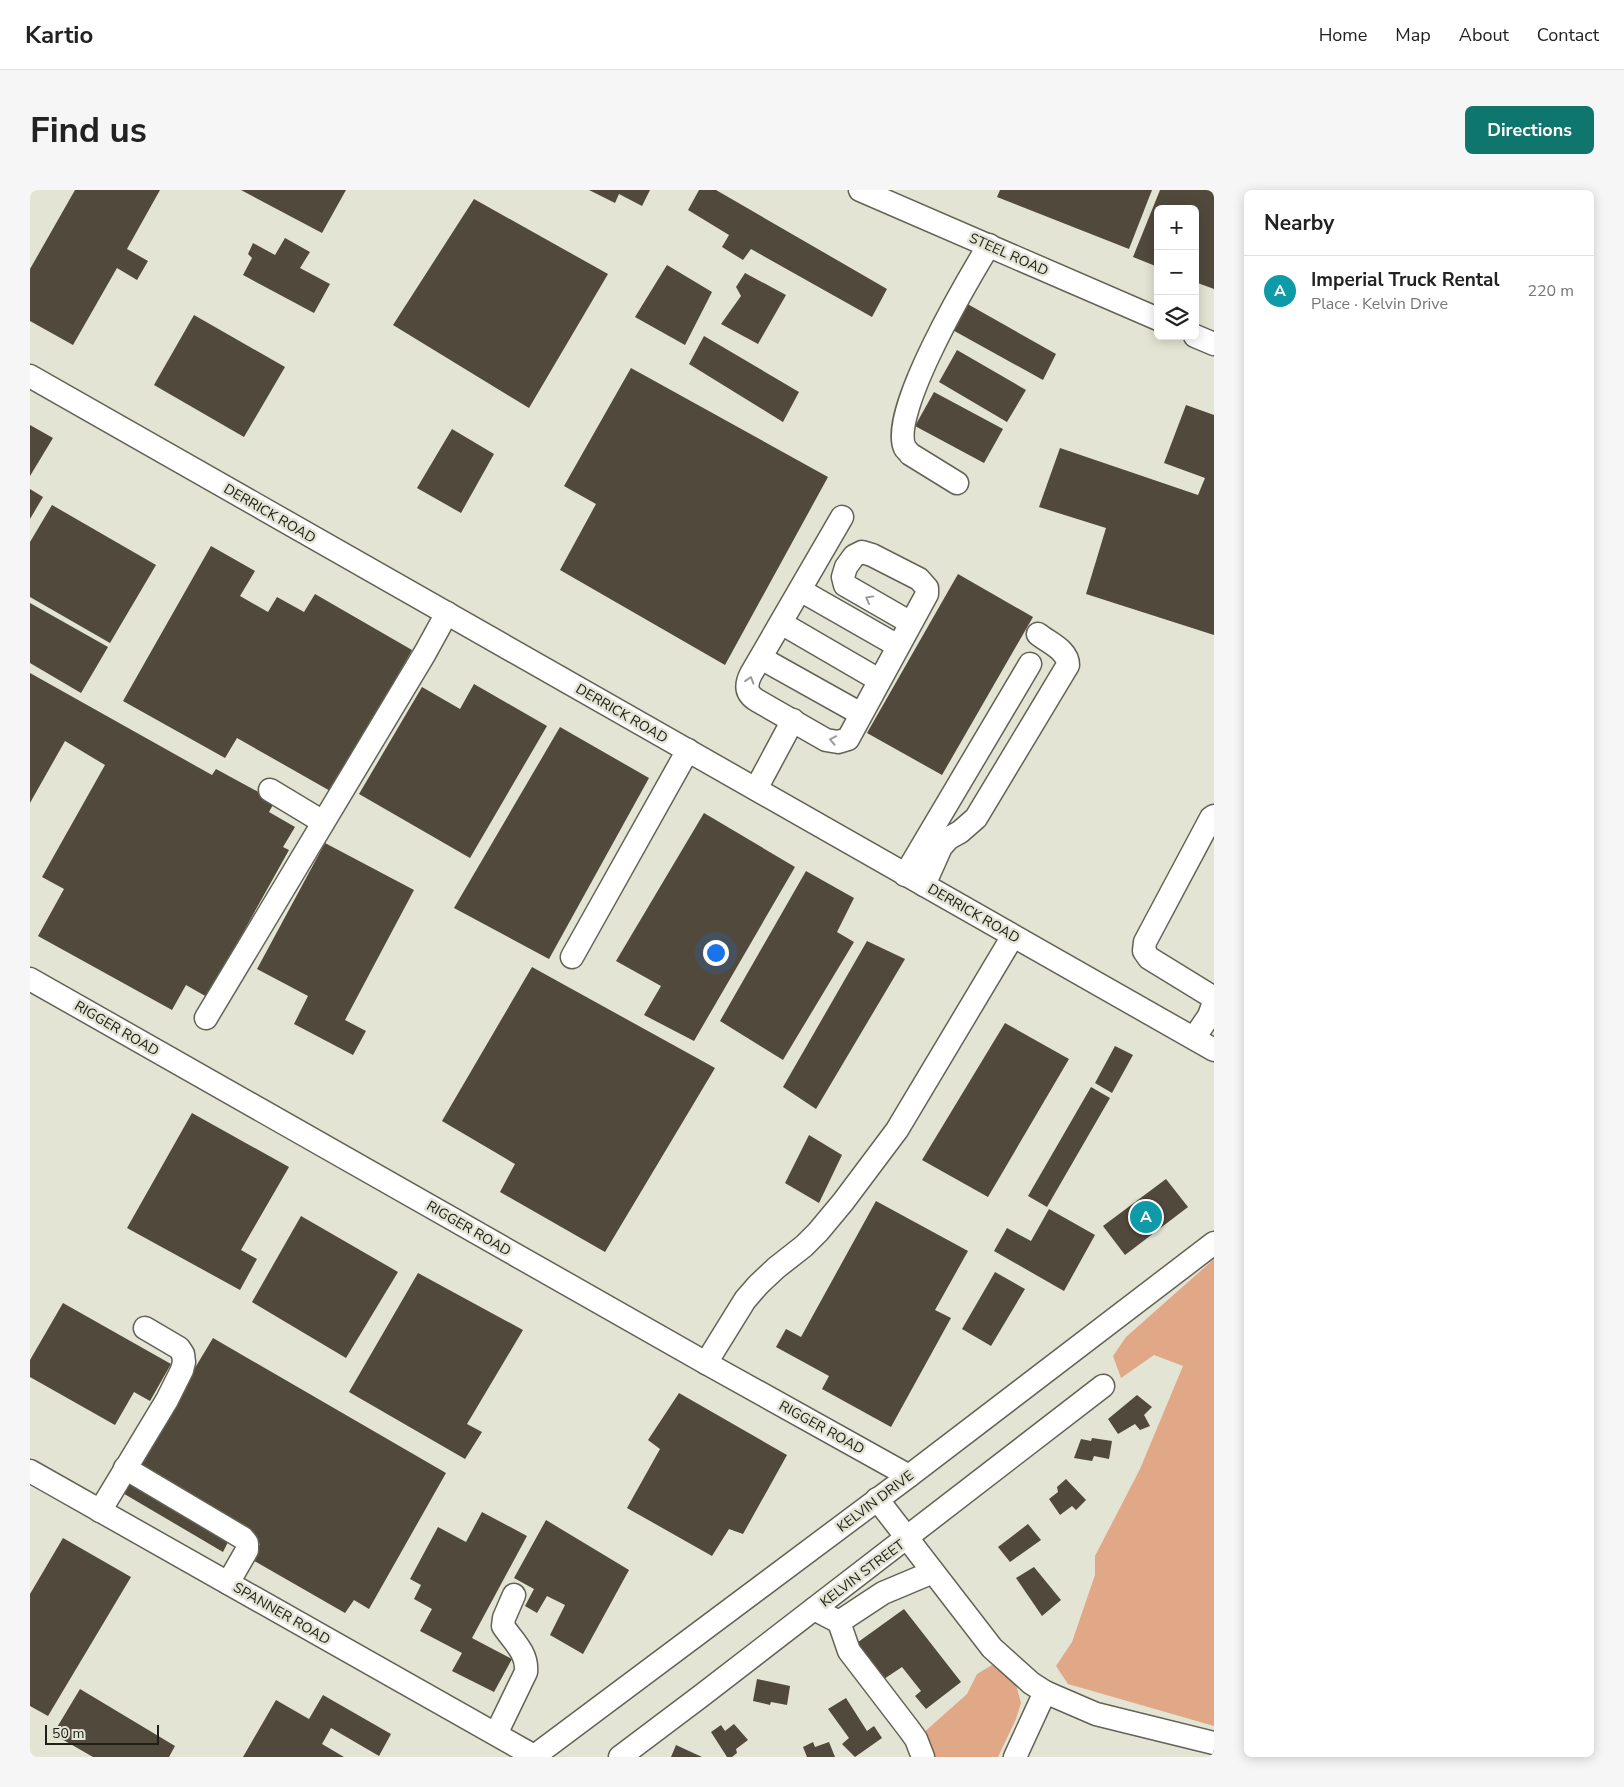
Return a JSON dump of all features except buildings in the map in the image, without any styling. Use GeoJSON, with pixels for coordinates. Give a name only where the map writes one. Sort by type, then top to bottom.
{"type":"FeatureCollection","features":[{"type":"Feature","properties":{"kind":"street","name":"STEEL ROAD"},"geometry":{"type":"LineString","coordinates":[[860,190],[1154,317]]}},
{"type":"Feature","properties":{"kind":"street"},"geometry":{"type":"LineString","coordinates":[[957,484],[910,454],[905,448],[904,426],[910,401],[923,369],[954,303],[988,245]]}},
{"type":"Feature","properties":{"kind":"street"},"geometry":{"type":"LineString","coordinates":[[1199,338],[1214,344]]}},
{"type":"Feature","properties":{"kind":"street","name":"DERRICK ROAD"},"geometry":{"type":"LineString","coordinates":[[30,376],[1214,1050]]}},
{"type":"Feature","properties":{"kind":"street"},"geometry":{"type":"LineString","coordinates":[[842,517],[748,681],[748,692],[751,697],[826,740],[838,742],[848,739],[912,623]]}},
{"type":"Feature","properties":{"kind":"street"},"geometry":{"type":"LineString","coordinates":[[800,590],[898,646]]}},
{"type":"Feature","properties":{"kind":"street"},"geometry":{"type":"LineString","coordinates":[[206,1018],[425,653],[447,613]]}},
{"type":"Feature","properties":{"kind":"street"},"geometry":{"type":"LineString","coordinates":[[781,623],[879,680]]}},
{"type":"Feature","properties":{"kind":"street"},"geometry":{"type":"LineString","coordinates":[[915,880],[940,847],[976,818],[1068,665],[1068,659],[1065,654],[1038,634]]}},
{"type":"Feature","properties":{"kind":"street"},"geometry":{"type":"LineString","coordinates":[[761,658],[861,714]]}},
{"type":"Feature","properties":{"kind":"street"},"geometry":{"type":"LineString","coordinates":[[915,880],[1030,664]]}},
{"type":"Feature","properties":{"kind":"street"},"geometry":{"type":"LineString","coordinates":[[756,789],[793,720]]}},
{"type":"Feature","properties":{"kind":"street"},"geometry":{"type":"LineString","coordinates":[[572,957],[688,750]]}},
{"type":"Feature","properties":{"kind":"street"},"geometry":{"type":"LineString","coordinates":[[270,790],[323,822]]}},
{"type":"Feature","properties":{"kind":"street"},"geometry":{"type":"LineString","coordinates":[[1194,1038],[1209,1016],[1214,1001],[1211,996],[1149,958],[1144,951],[1145,942],[1211,818],[1214,816]]}},
{"type":"Feature","properties":{"kind":"street"},"geometry":{"type":"LineString","coordinates":[[706,1363],[745,1300],[776,1268],[804,1246],[818,1232],[897,1130],[1013,936]]}},
{"type":"Feature","properties":{"kind":"street","name":"RIGGER ROAD"},"geometry":{"type":"LineString","coordinates":[[30,979],[908,1476]]}},
{"type":"Feature","properties":{"kind":"street","name":"KELVIN DRIVE"},"geometry":{"type":"LineString","coordinates":[[534,1757],[1214,1243]]}},
{"type":"Feature","properties":{"kind":"street"},"geometry":{"type":"LineString","coordinates":[[100,1511],[124,1468],[167,1400],[182,1370],[183,1354],[179,1348],[146,1328]]}},
{"type":"Feature","properties":{"kind":"street","name":"KELVIN STREET"},"geometry":{"type":"LineString","coordinates":[[620,1757],[1103,1386]]}},
{"type":"Feature","properties":{"kind":"street"},"geometry":{"type":"LineString","coordinates":[[124,1468],[243,1538],[247,1543],[247,1550],[228,1583]]}},
{"type":"Feature","properties":{"kind":"street","name":"SPANNER ROAD"},"geometry":{"type":"LineString","coordinates":[[30,1471],[534,1757]]}},
{"type":"Feature","properties":{"kind":"street"},"geometry":{"type":"LineString","coordinates":[[877,1499],[992,1648],[1016,1671],[1045,1692],[1096,1714],[1214,1743]]}},
{"type":"Feature","properties":{"kind":"street"},"geometry":{"type":"LineString","coordinates":[[875,1562],[893,1588]]}},
{"type":"Feature","properties":{"kind":"street"},"geometry":{"type":"LineString","coordinates":[[838,1622],[893,1588],[933,1572]]}},
{"type":"Feature","properties":{"kind":"street"},"geometry":{"type":"LineString","coordinates":[[496,1734],[526,1672],[527,1663],[523,1653],[503,1626],[504,1618],[514,1595]]}},
{"type":"Feature","properties":{"kind":"street"},"geometry":{"type":"LineString","coordinates":[[814,1609],[838,1622],[849,1651],[916,1739],[923,1757]]}},
{"type":"Feature","properties":{"kind":"street"},"geometry":{"type":"LineString","coordinates":[[1015,1757],[1045,1692]]}},
{"type":"Feature","properties":{"kind":"shaded area"},"geometry":{"type":"Polygon","coordinates":[[[1214,1259],[1214,1726],[1068,1684],[1056,1666],[1072,1642],[1095,1575],[1095,1556],[1140,1469],[1183,1366],[1154,1355],[1121,1378],[1113,1356],[1126,1337],[1214,1259]]]}},
{"type":"Feature","properties":{"kind":"shaded area"},"geometry":{"type":"Polygon","coordinates":[[[992,1665],[1009,1674],[1017,1688],[1021,1703],[1016,1719],[998,1757],[936,1757],[921,1744],[921,1735],[967,1694],[977,1674],[992,1665]]]}},
{"type":"Feature","properties":{"kind":"place","name":"Imperial Truck Rental"},"geometry":{"type":"Point","coordinates":[1146,1217]}}]}
